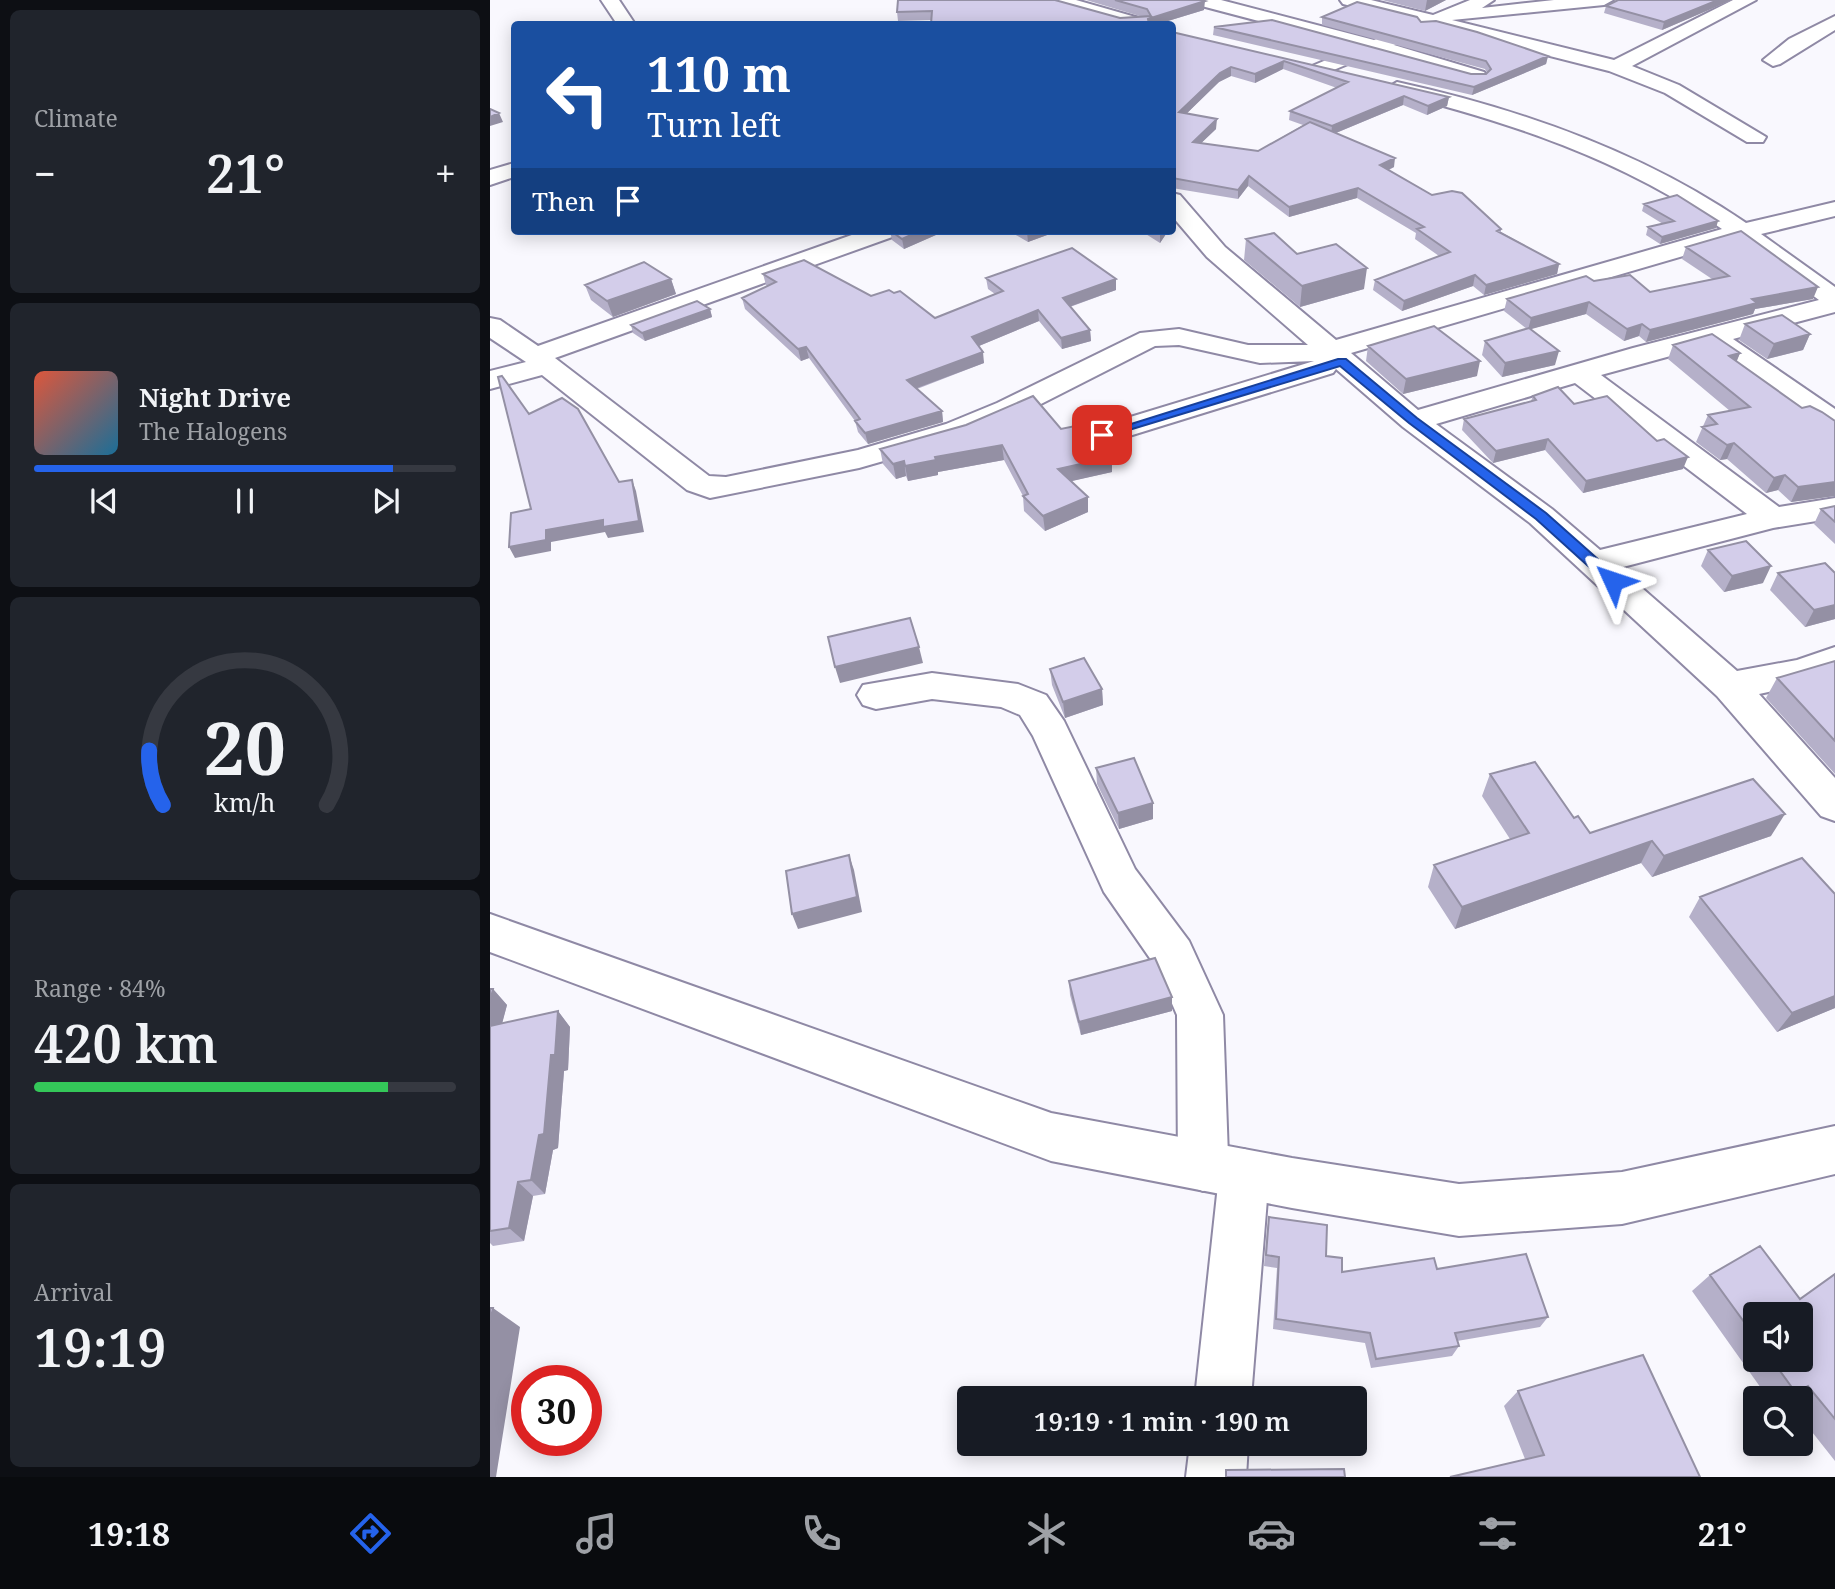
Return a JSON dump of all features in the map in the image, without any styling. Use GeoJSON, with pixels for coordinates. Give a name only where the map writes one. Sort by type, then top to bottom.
{"type":"FeatureCollection","features":[{"type":"Feature","properties":{"kind":"street"},"geometry":{"type":"LineString","coordinates":[[610,0],[624,21]]}},
{"type":"Feature","properties":{"kind":"street"},"geometry":{"type":"LineString","coordinates":[[1056,0],[1129,21]]}},
{"type":"Feature","properties":{"kind":"street"},"geometry":{"type":"LineString","coordinates":[[1200,0],[1376,46],[1477,76]]}},
{"type":"Feature","properties":{"kind":"street"},"geometry":{"type":"LineString","coordinates":[[1349,0],[1440,19],[1616,66],[1672,89],[1755,138]]}},
{"type":"Feature","properties":{"kind":"street"},"geometry":{"type":"LineString","coordinates":[[1319,70],[1485,0]]}},
{"type":"Feature","properties":{"kind":"street"},"geometry":{"type":"LineString","coordinates":[[1440,19],[1604,0]]}},
{"type":"Feature","properties":{"kind":"street"},"geometry":{"type":"LineString","coordinates":[[1569,22],[1616,0]]}},
{"type":"Feature","properties":{"kind":"street"},"geometry":{"type":"LineString","coordinates":[[1616,66],[1747,0]]}},
{"type":"Feature","properties":{"kind":"street"},"geometry":{"type":"LineString","coordinates":[[1773,60],[1796,43],[1835,22]]}},
{"type":"Feature","properties":{"kind":"street"},"geometry":{"type":"LineString","coordinates":[[1522,43],[1546,32]]}},
{"type":"Feature","properties":{"kind":"street"},"geometry":{"type":"LineString","coordinates":[[1296,64],[1354,78]]}},
{"type":"Feature","properties":{"kind":"street"},"geometry":{"type":"LineString","coordinates":[[1378,84],[1460,100],[1606,156],[1659,180],[1712,211],[1835,302]]}},
{"type":"Feature","properties":{"kind":"street"},"geometry":{"type":"LineString","coordinates":[[491,177],[511,171]]}},
{"type":"Feature","properties":{"kind":"street"},"geometry":{"type":"LineString","coordinates":[[1176,205],[1216,252],[1335,356],[1413,421],[1541,516],[1730,685],[1835,805]]}},
{"type":"Feature","properties":{"kind":"street"},"geometry":{"type":"LineString","coordinates":[[1102,435],[1335,356],[1738,232],[1835,209]]}},
{"type":"Feature","properties":{"kind":"street"},"geometry":{"type":"LineString","coordinates":[[490,380],[875,235]]}},
{"type":"Feature","properties":{"kind":"street"},"geometry":{"type":"LineString","coordinates":[[1413,421],[1835,302]]}},
{"type":"Feature","properties":{"kind":"street"},"geometry":{"type":"LineString","coordinates":[[490,326],[540,361],[698,483],[710,488],[825,467],[904,446],[988,418],[1140,341],[1160,335],[1175,334],[1237,351],[1281,356],[1335,356]]}},
{"type":"Feature","properties":{"kind":"street"},"geometry":{"type":"LineString","coordinates":[[1711,336],[1835,423]]}},
{"type":"Feature","properties":{"kind":"street"},"geometry":{"type":"LineString","coordinates":[[1579,373],[1773,518]]}},
{"type":"Feature","properties":{"kind":"street"},"geometry":{"type":"LineString","coordinates":[[1594,563],[1773,518],[1835,508]]}},
{"type":"Feature","properties":{"kind":"street"},"geometry":{"type":"LineString","coordinates":[[1730,685],[1802,672],[1835,660]]}},
{"type":"Feature","properties":{"kind":"street"},"geometry":{"type":"LineString","coordinates":[[876,695],[932,686],[1005,694],[1033,705],[1051,731],[1119,880],[1173,955],[1200,1015],[1223,1170],[1223,1386]]}},
{"type":"Feature","properties":{"kind":"street"},"geometry":{"type":"LineString","coordinates":[[490,933],[1051,1137],[1223,1170],[1459,1210],[1622,1198],[1835,1150]]}},
{"type":"Feature","properties":{"kind":"street"},"geometry":{"type":"LineString","coordinates":[[1216,1477],[1218,1456]]}},
{"type":"Feature","properties":{"kind":"building"},"geometry":{"type":"Polygon","coordinates":[[[898,0],[1055,0],[1120,18],[1151,16],[1147,9],[1115,0],[1205,1],[1148,21],[931,21],[932,11],[897,12],[898,0]]]}},
{"type":"Feature","properties":{"kind":"building"},"geometry":{"type":"Polygon","coordinates":[[[1618,0],[1718,0],[1664,22],[1606,6],[1618,0]]]}},
{"type":"Feature","properties":{"kind":"building"},"geometry":{"type":"Polygon","coordinates":[[[1357,2],[1417,17],[1421,22],[1436,21],[1477,32],[1548,56],[1474,87],[1214,27],[1272,20],[1471,74],[1486,74],[1491,69],[1486,61],[1322,17],[1357,2]]]}},
{"type":"Feature","properties":{"kind":"building"},"geometry":{"type":"Polygon","coordinates":[[[1176,33],[1449,97],[1428,106],[1404,96],[1332,126],[1290,111],[1348,82],[1284,61],[1255,74],[1231,67],[1220,73],[1179,112],[1217,119],[1193,142],[1258,151],[1310,122],[1395,158],[1380,165],[1432,195],[1452,191],[1462,193],[1501,229],[1497,231],[1559,264],[1486,285],[1475,275],[1404,301],[1375,280],[1450,252],[1417,229],[1424,227],[1358,188],[1289,207],[1249,176],[1238,190],[1176,179],[1176,33]]]}},
{"type":"Feature","properties":{"kind":"building"},"geometry":{"type":"Polygon","coordinates":[[[490,109],[499,113],[490,117],[490,109]]]}},
{"type":"Feature","properties":{"kind":"building"},"geometry":{"type":"Polygon","coordinates":[[[1677,195],[1718,221],[1662,237],[1648,227],[1674,221],[1644,204],[1677,195]]]}},
{"type":"Feature","properties":{"kind":"building"},"geometry":{"type":"Polygon","coordinates":[[[1741,231],[1818,287],[1752,299],[1757,303],[1650,330],[1642,324],[1627,329],[1589,302],[1531,318],[1507,299],[1586,276],[1594,281],[1630,275],[1650,292],[1729,276],[1686,247],[1741,231]]]}},
{"type":"Feature","properties":{"kind":"building"},"geometry":{"type":"Polygon","coordinates":[[[1274,233],[1297,254],[1336,244],[1367,268],[1302,286],[1246,239],[1274,233]]]}},
{"type":"Feature","properties":{"kind":"building"},"geometry":{"type":"Polygon","coordinates":[[[1072,248],[1116,279],[1063,298],[1090,330],[1061,338],[1038,310],[972,337],[983,352],[907,380],[942,411],[865,433],[855,421],[860,419],[806,347],[798,349],[742,298],[776,282],[763,274],[804,260],[871,296],[889,290],[894,293],[900,291],[935,318],[1003,291],[986,278],[1072,248]]]}},
{"type":"Feature","properties":{"kind":"building"},"geometry":{"type":"Polygon","coordinates":[[[644,262],[671,279],[607,301],[585,285],[644,262]]]}},
{"type":"Feature","properties":{"kind":"building"},"geometry":{"type":"Polygon","coordinates":[[[697,301],[710,309],[642,333],[631,325],[697,301]]]}},
{"type":"Feature","properties":{"kind":"building"},"geometry":{"type":"Polygon","coordinates":[[[1782,315],[1810,334],[1774,344],[1745,324],[1782,315]]]}},
{"type":"Feature","properties":{"kind":"building"},"geometry":{"type":"Polygon","coordinates":[[[1434,326],[1480,361],[1406,379],[1368,346],[1434,326]]]}},
{"type":"Feature","properties":{"kind":"building"},"geometry":{"type":"Polygon","coordinates":[[[1529,328],[1559,351],[1505,363],[1485,341],[1529,328]]]}},
{"type":"Feature","properties":{"kind":"building"},"geometry":{"type":"Polygon","coordinates":[[[1712,334],[1740,353],[1729,356],[1802,408],[1810,406],[1835,421],[1835,482],[1798,487],[1785,475],[1774,478],[1734,443],[1727,445],[1702,427],[1717,424],[1708,415],[1750,407],[1673,345],[1712,334]]]}},
{"type":"Feature","properties":{"kind":"building"},"geometry":{"type":"Polygon","coordinates":[[[502,376],[529,414],[562,398],[578,409],[619,482],[632,480],[639,521],[603,527],[603,520],[546,530],[546,540],[509,547],[511,513],[531,509],[498,377],[502,376]]]}},
{"type":"Feature","properties":{"kind":"building"},"geometry":{"type":"Polygon","coordinates":[[[1558,387],[1574,404],[1607,396],[1657,441],[1664,439],[1688,457],[1586,481],[1548,439],[1496,451],[1464,419],[1536,400],[1533,396],[1558,387]]]}},
{"type":"Feature","properties":{"kind":"building"},"geometry":{"type":"Polygon","coordinates":[[[1033,396],[1061,429],[1085,424],[1096,431],[1112,457],[1058,469],[1088,497],[1043,516],[1023,496],[1028,494],[1002,445],[935,457],[936,460],[905,466],[904,461],[893,464],[880,449],[966,425],[1033,396]]]}},
{"type":"Feature","properties":{"kind":"building"},"geometry":{"type":"Polygon","coordinates":[[[1835,506],[1835,522],[1821,509],[1835,506]]]}},
{"type":"Feature","properties":{"kind":"building"},"geometry":{"type":"Polygon","coordinates":[[[1746,541],[1771,566],[1732,576],[1708,550],[1746,541]]]}},
{"type":"Feature","properties":{"kind":"building"},"geometry":{"type":"Polygon","coordinates":[[[1825,563],[1835,573],[1835,605],[1814,610],[1778,573],[1825,563]]]}},
{"type":"Feature","properties":{"kind":"building"},"geometry":{"type":"Polygon","coordinates":[[[910,618],[919,647],[835,667],[828,637],[910,618]]]}},
{"type":"Feature","properties":{"kind":"building"},"geometry":{"type":"Polygon","coordinates":[[[1084,658],[1102,689],[1063,702],[1050,669],[1084,658]]]}},
{"type":"Feature","properties":{"kind":"building"},"geometry":{"type":"Polygon","coordinates":[[[1835,661],[1835,741],[1777,678],[1835,661]]]}},
{"type":"Feature","properties":{"kind":"building"},"geometry":{"type":"Polygon","coordinates":[[[1134,758],[1153,803],[1118,813],[1096,768],[1134,758]]]}},
{"type":"Feature","properties":{"kind":"building"},"geometry":{"type":"Polygon","coordinates":[[[1535,762],[1574,818],[1578,816],[1590,833],[1753,779],[1785,814],[1664,856],[1652,841],[1462,907],[1434,865],[1529,833],[1490,774],[1535,762]]]}},
{"type":"Feature","properties":{"kind":"building"},"geometry":{"type":"Polygon","coordinates":[[[849,855],[857,897],[792,914],[786,871],[849,855]]]}},
{"type":"Feature","properties":{"kind":"building"},"geometry":{"type":"Polygon","coordinates":[[[1802,858],[1835,894],[1835,996],[1792,1013],[1700,897],[1802,858]]]}},
{"type":"Feature","properties":{"kind":"building"},"geometry":{"type":"Polygon","coordinates":[[[1155,958],[1172,997],[1079,1022],[1069,981],[1155,958]]]}},
{"type":"Feature","properties":{"kind":"building"},"geometry":{"type":"Polygon","coordinates":[[[558,1011],[544,1134],[539,1135],[531,1180],[518,1182],[509,1228],[490,1231],[490,1026],[558,1011]]]}},
{"type":"Feature","properties":{"kind":"building"},"geometry":{"type":"Polygon","coordinates":[[[1269,1217],[1327,1225],[1326,1256],[1342,1258],[1342,1272],[1434,1258],[1437,1269],[1526,1254],[1548,1317],[1455,1333],[1459,1346],[1376,1359],[1370,1333],[1276,1319],[1279,1257],[1266,1255],[1269,1217]]]}},
{"type":"Feature","properties":{"kind":"building"},"geometry":{"type":"Polygon","coordinates":[[[1760,1246],[1800,1299],[1835,1274],[1835,1419],[1813,1392],[1813,1386],[1791,1386],[1781,1372],[1813,1372],[1813,1302],[1743,1302],[1743,1320],[1710,1275],[1760,1246]]]}},
{"type":"Feature","properties":{"kind":"building"},"geometry":{"type":"Polygon","coordinates":[[[1643,1355],[1700,1477],[1450,1477],[1544,1455],[1518,1391],[1643,1355]]]}},
{"type":"Feature","properties":{"kind":"building"},"geometry":{"type":"Polygon","coordinates":[[[1344,1469],[1345,1477],[1226,1477],[1226,1470],[1344,1469]]]}},
{"type":"Feature","properties":{"kind":"route"},"geometry":{"type":"LineString","coordinates":[[1102,435],[1342,361],[1413,421],[1541,516],[1613,581]]}}]}
